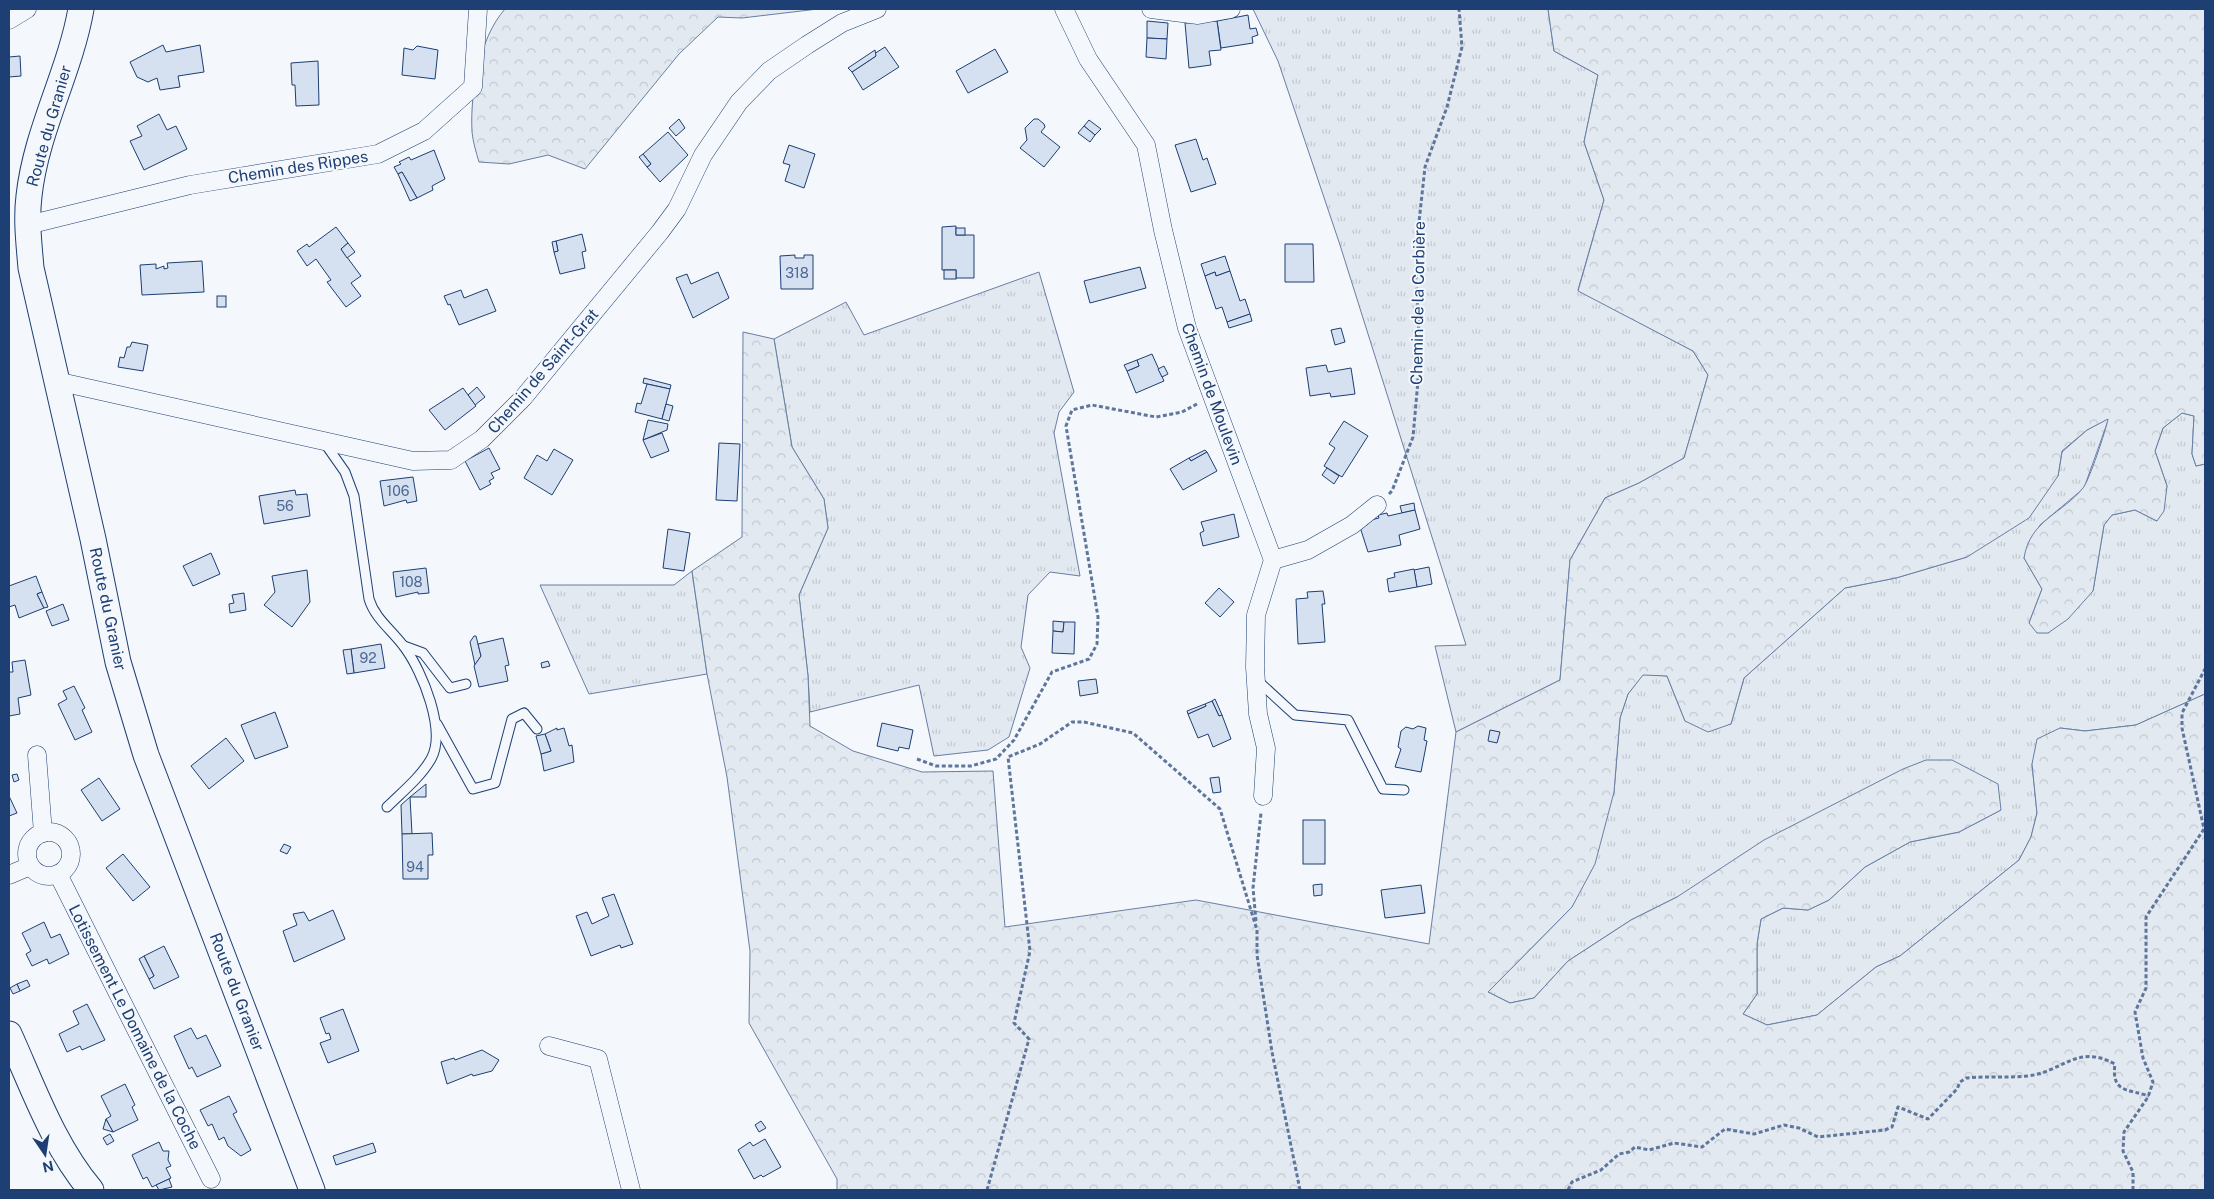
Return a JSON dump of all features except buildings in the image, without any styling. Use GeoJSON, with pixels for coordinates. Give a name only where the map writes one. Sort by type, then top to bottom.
{"type":"FeatureCollection","features":[{"type":"Feature","properties":{"kind":"street"},"geometry":{"type":"LineString","coordinates":[[9,20],[27,9]]}},
{"type":"Feature","properties":{"kind":"street","name":"Route du Granier"},"geometry":{"type":"LineString","coordinates":[[82,9],[69,60],[35,163],[29,195],[27,223],[31,268],[93,539],[118,662],[130,706],[146,755],[312,1190]]}},
{"type":"Feature","properties":{"kind":"street","name":"Chemin des Rippes"},"geometry":{"type":"LineString","coordinates":[[27,223],[36,223],[190,185],[378,154],[424,131],[474,87],[478,9]]}},
{"type":"Feature","properties":{"kind":"street","name":"Chemin de Saint-Grat"},"geometry":{"type":"LineString","coordinates":[[56,381],[413,461],[450,460],[482,439],[523,398],[660,232],[676,209],[703,155],[738,102],[769,71],[807,44],[842,23],[877,9]]}},
{"type":"Feature","properties":{"kind":"street","name":"Chemin de Moulevin"},"geometry":{"type":"LineString","coordinates":[[1064,9],[1088,59],[1146,145],[1162,230],[1187,328],[1273,560]]}},
{"type":"Feature","properties":{"kind":"street"},"geometry":{"type":"LineString","coordinates":[[1151,9],[1198,15],[1231,9]]}},
{"type":"Feature","properties":{"kind":"street"},"geometry":{"type":"LineString","coordinates":[[1263,796],[1266,748],[1258,714],[1256,615],[1273,560],[1308,550],[1352,525],[1377,505]]}},
{"type":"Feature","properties":{"kind":"street"},"geometry":{"type":"LineString","coordinates":[[37,755],[43,833]]}},
{"type":"Feature","properties":{"kind":"street"},"geometry":{"type":"LineString","coordinates":[[43,833],[56,833],[67,841],[71,853],[68,866],[58,874],[51,876],[42,875],[30,866],[27,852],[32,840],[43,833]]}},
{"type":"Feature","properties":{"kind":"street"},"geometry":{"type":"LineString","coordinates":[[9,874],[30,866]]}},
{"type":"Feature","properties":{"kind":"street","name":"Lotissement Le Domaine de la Coche"},"geometry":{"type":"LineString","coordinates":[[58,874],[211,1179]]}},
{"type":"Feature","properties":{"kind":"street"},"geometry":{"type":"LineString","coordinates":[[9,1034],[34,1092],[61,1146],[79,1176],[91,1190]]}},
{"type":"Feature","properties":{"kind":"street"},"geometry":{"type":"LineString","coordinates":[[549,1046],[598,1058],[631,1190]]}},
{"type":"Feature","properties":{"kind":"lane"},"geometry":{"type":"LineString","coordinates":[[323,440],[345,472],[352,488],[369,599],[373,611],[404,646],[422,678],[434,717],[437,734],[432,758],[420,775],[387,807]]}},
{"type":"Feature","properties":{"kind":"lane"},"geometry":{"type":"LineString","coordinates":[[404,646],[423,653],[450,688],[466,684]]}},
{"type":"Feature","properties":{"kind":"lane"},"geometry":{"type":"LineString","coordinates":[[1256,680],[1295,715],[1348,720],[1383,789],[1404,790]]}},
{"type":"Feature","properties":{"kind":"lane"},"geometry":{"type":"LineString","coordinates":[[434,717],[473,788],[495,783],[512,718],[524,713],[536,729]]}},
{"type":"Feature","properties":{"kind":"path","name":"Chemin de la Corbière"},"geometry":{"type":"LineString","coordinates":[[1377,505],[1392,491],[1413,437],[1420,358],[1416,271],[1419,222],[1425,168],[1447,107],[1462,47],[1459,9]]}},
{"type":"Feature","properties":{"kind":"path"},"geometry":{"type":"LineString","coordinates":[[917,759],[936,766],[971,766],[996,760],[1014,740],[1052,672],[1089,659],[1097,644],[1098,617],[1066,426],[1072,410],[1092,405],[1156,417],[1182,412],[1212,395]]}},
{"type":"Feature","properties":{"kind":"path"},"geometry":{"type":"LineString","coordinates":[[2133,1190],[2133,1172],[2123,1151],[2124,1132],[2149,1096],[2153,1082],[2143,1058],[2134,1012],[2146,988],[2146,917],[2204,830],[2182,713],[2205,670]]}},
{"type":"Feature","properties":{"kind":"path"},"geometry":{"type":"LineString","coordinates":[[987,1190],[1029,1039],[1014,1024],[1030,951],[1008,757],[1040,744],[1072,722],[1084,722],[1133,733],[1220,809],[1257,930]]}},
{"type":"Feature","properties":{"kind":"path"},"geometry":{"type":"LineString","coordinates":[[1263,796],[1253,888],[1258,955],[1272,1052],[1300,1190]]}},
{"type":"Feature","properties":{"kind":"path"},"geometry":{"type":"LineString","coordinates":[[1568,1190],[1572,1182],[1601,1170],[1619,1154],[1629,1152],[1635,1147],[1649,1150],[1674,1143],[1702,1148],[1725,1129],[1754,1134],[1784,1124],[1818,1137],[1885,1130],[1892,1127],[1898,1107],[1928,1119],[1958,1088],[1960,1082],[1966,1078],[2029,1076],[2076,1058],[2106,1059],[2115,1064],[2115,1079],[2120,1088],[2127,1092],[2139,1092],[2149,1096]]}},
{"type":"Feature","properties":{"kind":"green space"},"geometry":{"type":"Polygon","coordinates":[[[505,9],[818,9],[742,18],[718,17],[679,54],[585,169],[548,155],[509,164],[479,162],[472,132],[475,84],[478,67],[489,35],[505,9]]]}},
{"type":"Feature","properties":{"kind":"green space"},"geometry":{"type":"Polygon","coordinates":[[[1253,9],[1548,9],[1554,51],[1598,75],[1584,142],[1604,200],[1578,290],[1693,351],[1708,375],[1684,458],[1639,483],[1605,498],[1570,560],[1560,680],[1456,732],[1435,646],[1466,645],[1340,245],[1278,61],[1253,9]]]}},
{"type":"Feature","properties":{"kind":"green space"},"geometry":{"type":"Polygon","coordinates":[[[1548,9],[2205,9],[2205,464],[2196,466],[2192,454],[2194,416],[2182,413],[2163,428],[2155,451],[2167,486],[2164,511],[2157,521],[2135,510],[2112,515],[2104,525],[2093,591],[2068,619],[2048,633],[2037,633],[2029,623],[2042,589],[2024,558],[2027,545],[2040,526],[2083,488],[2101,444],[2108,419],[2087,430],[2062,451],[2058,476],[2029,518],[1967,557],[1896,578],[1845,588],[1744,678],[1731,724],[1708,732],[1685,721],[1667,676],[1643,675],[1628,694],[1620,718],[1614,792],[1595,864],[1572,907],[1488,992],[1510,1003],[1534,998],[1568,961],[1631,920],[1677,897],[1764,840],[1903,769],[1926,760],[1952,760],[1998,784],[2001,810],[1959,832],[1910,842],[1865,867],[1829,900],[1808,910],[1783,908],[1761,919],[1757,944],[1757,994],[1743,1014],[1767,1025],[1817,1015],[1876,967],[1900,956],[2019,860],[2031,837],[2037,813],[2032,764],[2037,739],[2060,728],[2085,731],[2136,725],[2205,694],[2205,1190],[837,1190],[837,1179],[749,1023],[750,951],[727,777],[707,674],[692,571],[742,537],[743,332],[774,339],[792,447],[824,499],[828,528],[799,595],[808,676],[810,726],[853,751],[922,772],[993,771],[1005,927],[1196,900],[1429,944],[1456,732],[1560,680],[1570,560],[1605,498],[1639,483],[1684,458],[1708,375],[1693,351],[1578,291],[1604,200],[1584,142],[1598,75],[1554,51],[1548,9]]]}},
{"type":"Feature","properties":{"kind":"green space"},"geometry":{"type":"Polygon","coordinates":[[[1039,272],[1074,392],[1059,412],[1054,433],[1080,576],[1050,572],[1028,595],[1021,647],[1030,668],[1009,737],[988,750],[934,756],[919,685],[810,712],[799,595],[828,528],[824,499],[792,447],[774,339],[846,302],[864,335],[1039,272]]]}},
{"type":"Feature","properties":{"kind":"green space"},"geometry":{"type":"Polygon","coordinates":[[[2182,413],[2194,416],[2192,454],[2196,466],[2205,464],[2205,694],[2136,725],[2085,731],[2060,728],[2032,764],[2037,813],[2031,837],[2019,860],[1900,956],[1876,967],[1817,1015],[1767,1025],[1743,1014],[1757,994],[1757,944],[1761,919],[1783,908],[1808,910],[1829,900],[1865,867],[1910,842],[1959,832],[2001,810],[1677,897],[1631,920],[1568,961],[1534,998],[1510,1003],[1488,992],[1572,907],[1614,792],[1620,718],[1628,694],[1643,674],[1667,676],[1685,721],[1731,724],[1744,678],[1845,588],[1896,578],[1967,557],[2058,476],[2062,452],[2087,430],[2109,418],[2084,488],[2040,525],[2024,558],[2042,589],[2029,623],[2093,591],[2104,525],[2112,515],[2135,510],[2157,521],[2167,486],[2155,451],[2163,428],[2182,413]]]}},
{"type":"Feature","properties":{"kind":"green space"},"geometry":{"type":"Polygon","coordinates":[[[692,571],[707,674],[589,694],[540,585],[674,585],[692,571]]]}}]}
